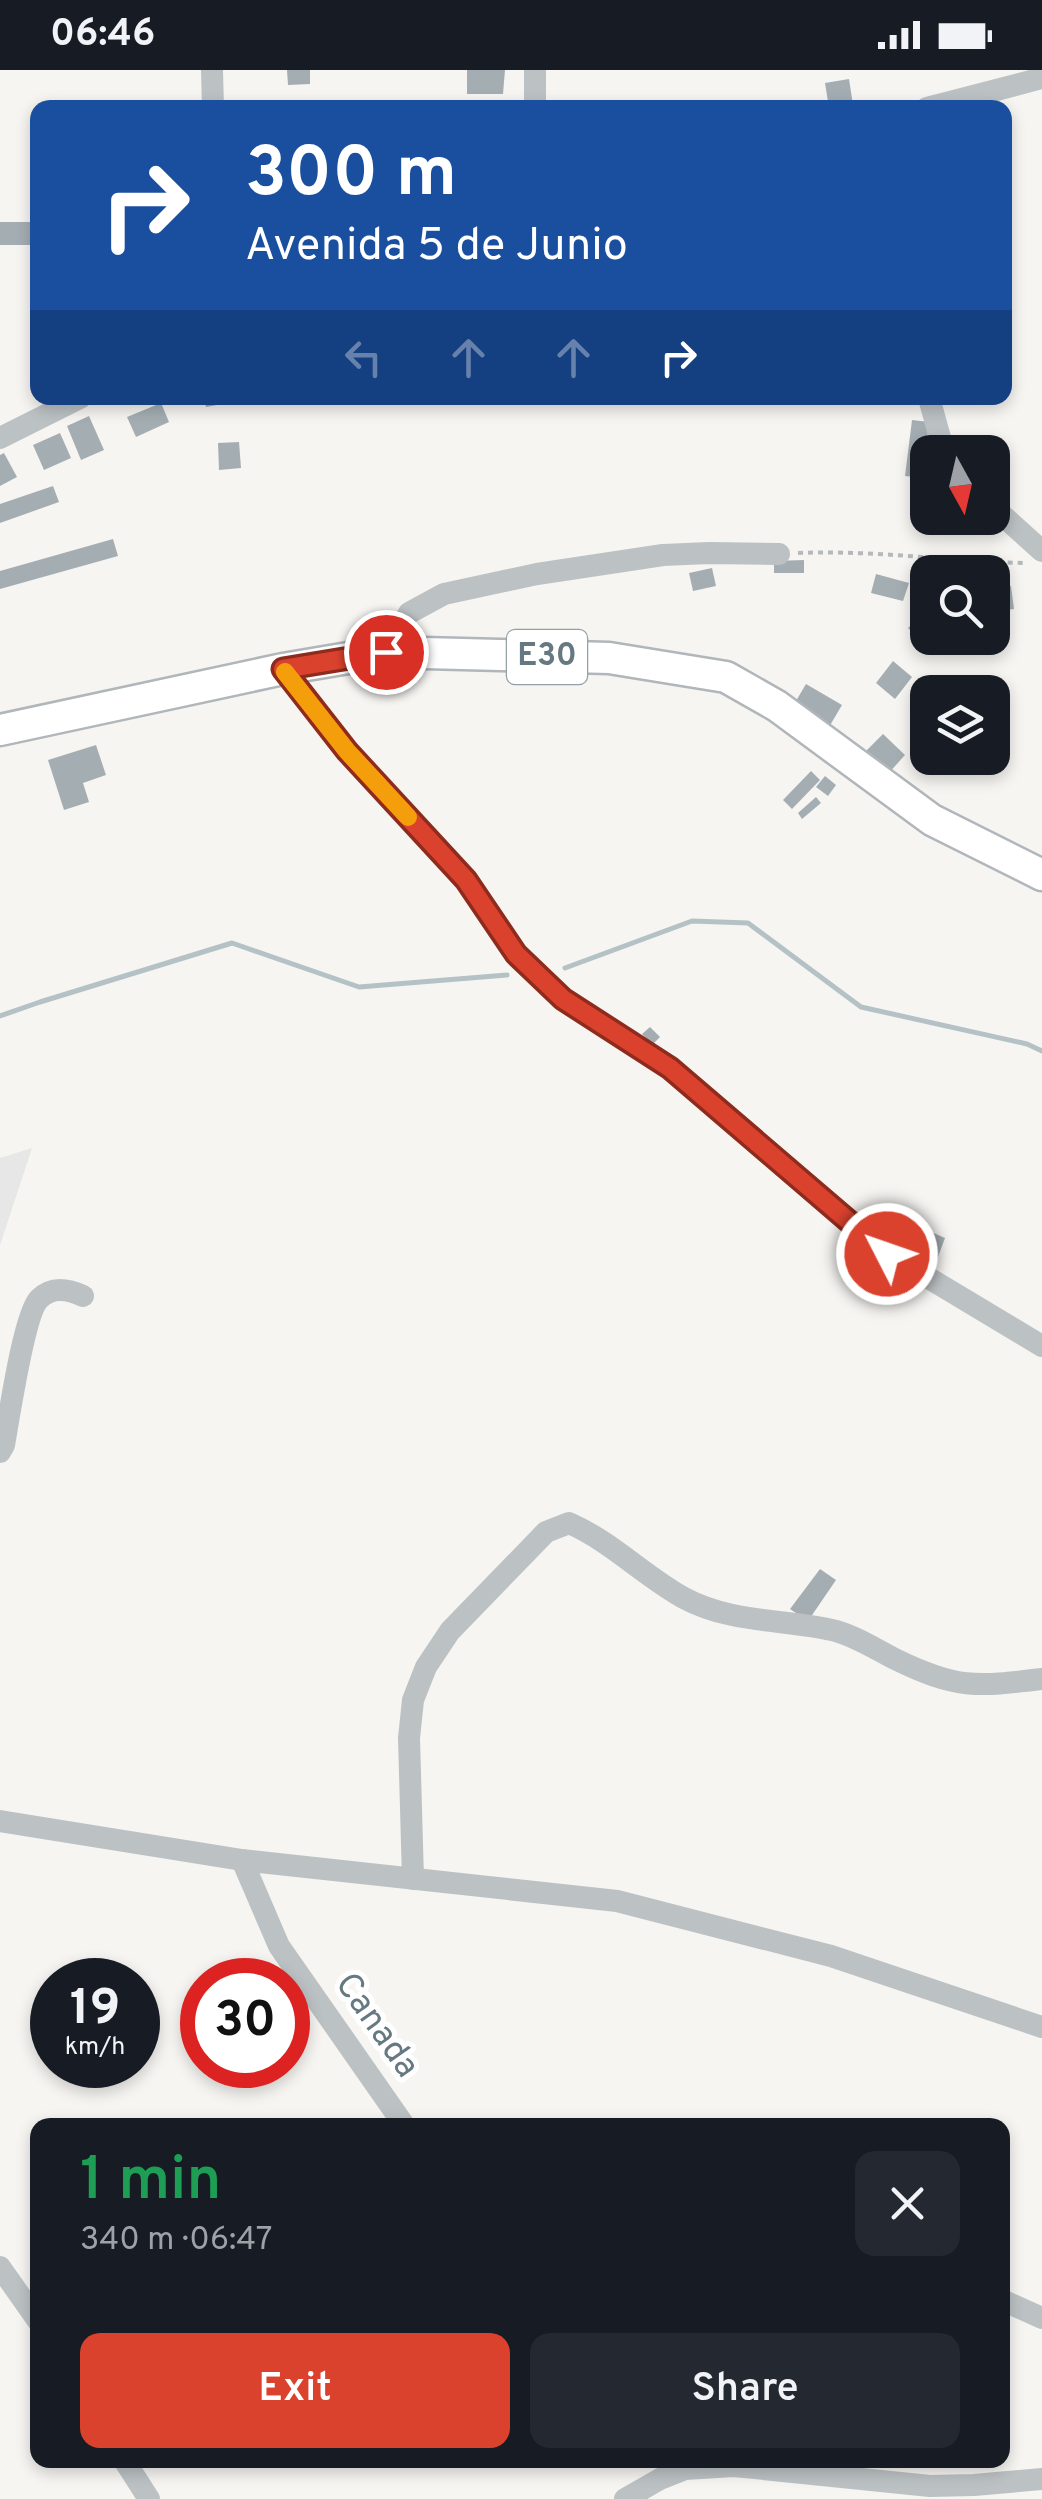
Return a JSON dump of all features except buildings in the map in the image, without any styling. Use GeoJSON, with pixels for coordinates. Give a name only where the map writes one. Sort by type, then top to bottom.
{"type":"FeatureCollection","features":[{"type":"Feature","properties":{"kind":"main road","name":"E30"},"geometry":{"type":"LineString","coordinates":[[0,730],[283,669],[386,652],[609,658],[726,677],[777,706],[932,820],[1042,876]]}},
{"type":"Feature","properties":{"kind":"street"},"geometry":{"type":"LineString","coordinates":[[212,70],[213,100]]}},
{"type":"Feature","properties":{"kind":"street"},"geometry":{"type":"LineString","coordinates":[[534,70],[535,100]]}},
{"type":"Feature","properties":{"kind":"street"},"geometry":{"type":"LineString","coordinates":[[958,100],[1042,78]]}},
{"type":"Feature","properties":{"kind":"street"},"geometry":{"type":"LineString","coordinates":[[0,438],[66,405]]}},
{"type":"Feature","properties":{"kind":"street"},"geometry":{"type":"LineString","coordinates":[[930,405],[939,435]]}},
{"type":"Feature","properties":{"kind":"street"},"geometry":{"type":"LineString","coordinates":[[1010,528],[1034,557]]}},
{"type":"Feature","properties":{"kind":"street"},"geometry":{"type":"LineString","coordinates":[[386,652],[409,613],[444,594],[537,574],[663,555],[779,554]]}},
{"type":"Feature","properties":{"kind":"street"},"geometry":{"type":"LineString","coordinates":[[283,669],[347,751],[466,880],[516,954],[563,999],[670,1068],[887,1254],[1042,1346]]}},
{"type":"Feature","properties":{"kind":"street"},"geometry":{"type":"LineString","coordinates":[[0,1452],[29,1322],[38,1300],[67,1288],[83,1296]]}},
{"type":"Feature","properties":{"kind":"street"},"geometry":{"type":"LineString","coordinates":[[413,1879],[409,1738],[412,1700],[426,1667],[450,1631],[546,1532],[569,1523],[591,1533],[685,1598],[731,1616],[838,1631],[926,1674],[956,1683],[986,1686],[1042,1678]]}},
{"type":"Feature","properties":{"kind":"street"},"geometry":{"type":"LineString","coordinates":[[0,1821],[242,1860],[617,1901],[830,1956],[1042,2027]]}},
{"type":"Feature","properties":{"kind":"street","name":"Canada"},"geometry":{"type":"LineString","coordinates":[[242,1860],[278,1946],[399,2118]]}},
{"type":"Feature","properties":{"kind":"street"},"geometry":{"type":"LineString","coordinates":[[0,2267],[30,2310]]}},
{"type":"Feature","properties":{"kind":"street"},"geometry":{"type":"LineString","coordinates":[[1010,2304],[1042,2318]]}},
{"type":"Feature","properties":{"kind":"street"},"geometry":{"type":"LineString","coordinates":[[129,2468],[149,2499]]}},
{"type":"Feature","properties":{"kind":"street"},"geometry":{"type":"LineString","coordinates":[[625,2499],[660,2479],[685,2469],[701,2468]]}},
{"type":"Feature","properties":{"kind":"street"},"geometry":{"type":"LineString","coordinates":[[754,2468],[930,2486],[1042,2479]]}},
{"type":"Feature","properties":{"kind":"path"},"geometry":{"type":"LineString","coordinates":[[779,554],[845,551],[963,562],[1034,557]]}},
{"type":"Feature","properties":{"kind":"shaded area"},"geometry":{"type":"Polygon","coordinates":[[[32,1148],[0,1245],[0,1158],[32,1148]]]}},
{"type":"Feature","properties":{"kind":"waterway"},"geometry":{"type":"LineString","coordinates":[[565,968],[692,921],[748,923],[861,1007],[1027,1044],[1042,1051]]}},
{"type":"Feature","properties":{"kind":"waterway"},"geometry":{"type":"LineString","coordinates":[[0,1016],[232,943],[359,987],[507,975]]}},
{"type":"Feature","properties":{"kind":"slow traffic"},"geometry":{"type":"LineString","coordinates":[[285,672],[347,751],[408,817]]}},
{"type":"Feature","properties":{"kind":"route"},"geometry":{"type":"LineString","coordinates":[[386,652],[283,669],[347,751],[466,880],[516,954],[563,999],[670,1068],[887,1254]]}}]}
